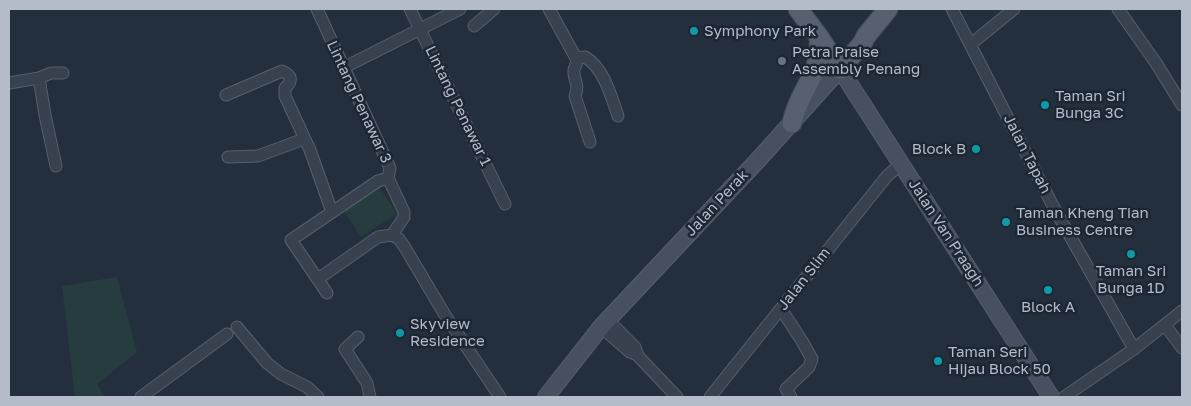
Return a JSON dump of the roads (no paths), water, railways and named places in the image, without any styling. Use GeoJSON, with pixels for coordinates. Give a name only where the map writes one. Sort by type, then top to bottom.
{"type":"FeatureCollection","features":[{"type":"Feature","properties":{"kind":"main road"},"geometry":{"type":"LineString","coordinates":[[798,9],[838,65]]}},
{"type":"Feature","properties":{"kind":"main road","name":"Jalan Perak"},"geometry":{"type":"LineString","coordinates":[[546,397],[604,323],[792,123],[838,65],[862,44],[866,36],[888,9]]}},
{"type":"Feature","properties":{"kind":"main road"},"geometry":{"type":"LineString","coordinates":[[792,123],[795,108],[817,67],[820,52],[819,37]]}},
{"type":"Feature","properties":{"kind":"main road","name":"Jalan Van Praagh"},"geometry":{"type":"LineString","coordinates":[[838,65],[1051,397]]}},
{"type":"Feature","properties":{"kind":"street","name":"Lintang Penawar 3"},"geometry":{"type":"LineString","coordinates":[[317,9],[390,168],[388,178],[404,212],[404,217],[392,235]]}},
{"type":"Feature","properties":{"kind":"street","name":"Lintang Penawar 1"},"geometry":{"type":"LineString","coordinates":[[410,9],[505,204]]}},
{"type":"Feature","properties":{"kind":"street"},"geometry":{"type":"LineString","coordinates":[[343,68],[460,9]]}},
{"type":"Feature","properties":{"kind":"street"},"geometry":{"type":"LineString","coordinates":[[474,26],[494,9]]}},
{"type":"Feature","properties":{"kind":"street"},"geometry":{"type":"LineString","coordinates":[[549,9],[578,64],[574,71],[578,89],[575,94],[590,142]]}},
{"type":"Feature","properties":{"kind":"street","name":"Jalan Tapah"},"geometry":{"type":"LineString","coordinates":[[952,9],[1053,206],[1134,349]]}},
{"type":"Feature","properties":{"kind":"street"},"geometry":{"type":"LineString","coordinates":[[971,44],[1014,9]]}},
{"type":"Feature","properties":{"kind":"street"},"geometry":{"type":"LineString","coordinates":[[1118,9],[1156,63],[1182,105]]}},
{"type":"Feature","properties":{"kind":"street"},"geometry":{"type":"LineString","coordinates":[[576,58],[585,57],[594,63],[606,83],[618,116]]}},
{"type":"Feature","properties":{"kind":"street"},"geometry":{"type":"LineString","coordinates":[[226,95],[282,70],[288,73],[291,82],[284,92],[310,150],[332,212]]}},
{"type":"Feature","properties":{"kind":"street"},"geometry":{"type":"LineString","coordinates":[[9,83],[63,72]]}},
{"type":"Feature","properties":{"kind":"street"},"geometry":{"type":"LineString","coordinates":[[39,78],[44,115],[56,166]]}},
{"type":"Feature","properties":{"kind":"street"},"geometry":{"type":"LineString","coordinates":[[228,157],[258,156],[304,139]]}},
{"type":"Feature","properties":{"kind":"street","name":"Jalan Slim"},"geometry":{"type":"LineString","coordinates":[[710,397],[887,176],[901,164]]}},
{"type":"Feature","properties":{"kind":"street"},"geometry":{"type":"LineString","coordinates":[[327,293],[291,240],[378,181],[388,178]]}},
{"type":"Feature","properties":{"kind":"street"},"geometry":{"type":"LineString","coordinates":[[318,279],[378,237],[392,235],[399,239],[445,315],[500,397]]}},
{"type":"Feature","properties":{"kind":"street"},"geometry":{"type":"LineString","coordinates":[[781,309],[812,359],[810,367],[786,389],[791,397]]}},
{"type":"Feature","properties":{"kind":"street"},"geometry":{"type":"LineString","coordinates":[[1064,397],[1134,349],[1166,325],[1182,310]]}},
{"type":"Feature","properties":{"kind":"street"},"geometry":{"type":"LineString","coordinates":[[604,323],[635,347],[638,356],[677,397]]}},
{"type":"Feature","properties":{"kind":"street"},"geometry":{"type":"LineString","coordinates":[[1166,325],[1182,348]]}},
{"type":"Feature","properties":{"kind":"street"},"geometry":{"type":"LineString","coordinates":[[141,397],[232,330],[281,374],[307,387],[318,397]]}},
{"type":"Feature","properties":{"kind":"street"},"geometry":{"type":"LineString","coordinates":[[358,337],[345,349],[367,383],[370,397]]}},
{"type":"Feature","properties":{"kind":"place","name":"Symphony Park"},"geometry":{"type":"Point","coordinates":[694,31]}},
{"type":"Feature","properties":{"kind":"place","name":"Petra Praise Assembly Penang"},"geometry":{"type":"Point","coordinates":[782,61]}},
{"type":"Feature","properties":{"kind":"place","name":"Taman Sri Bunga 3C"},"geometry":{"type":"Point","coordinates":[1045,105]}},
{"type":"Feature","properties":{"kind":"place","name":"Block B"},"geometry":{"type":"Point","coordinates":[976,149]}},
{"type":"Feature","properties":{"kind":"place","name":"Taman Kheng Tian Business Centre"},"geometry":{"type":"Point","coordinates":[1006,222]}},
{"type":"Feature","properties":{"kind":"place","name":"Taman Sri Bunga 1D"},"geometry":{"type":"Point","coordinates":[1131,254]}},
{"type":"Feature","properties":{"kind":"place","name":"Block A"},"geometry":{"type":"Point","coordinates":[1048,290]}},
{"type":"Feature","properties":{"kind":"place","name":"Skyview Residence"},"geometry":{"type":"Point","coordinates":[400,333]}},
{"type":"Feature","properties":{"kind":"place","name":"Taman Seri Hijau Block 50"},"geometry":{"type":"Point","coordinates":[938,361]}}]}
